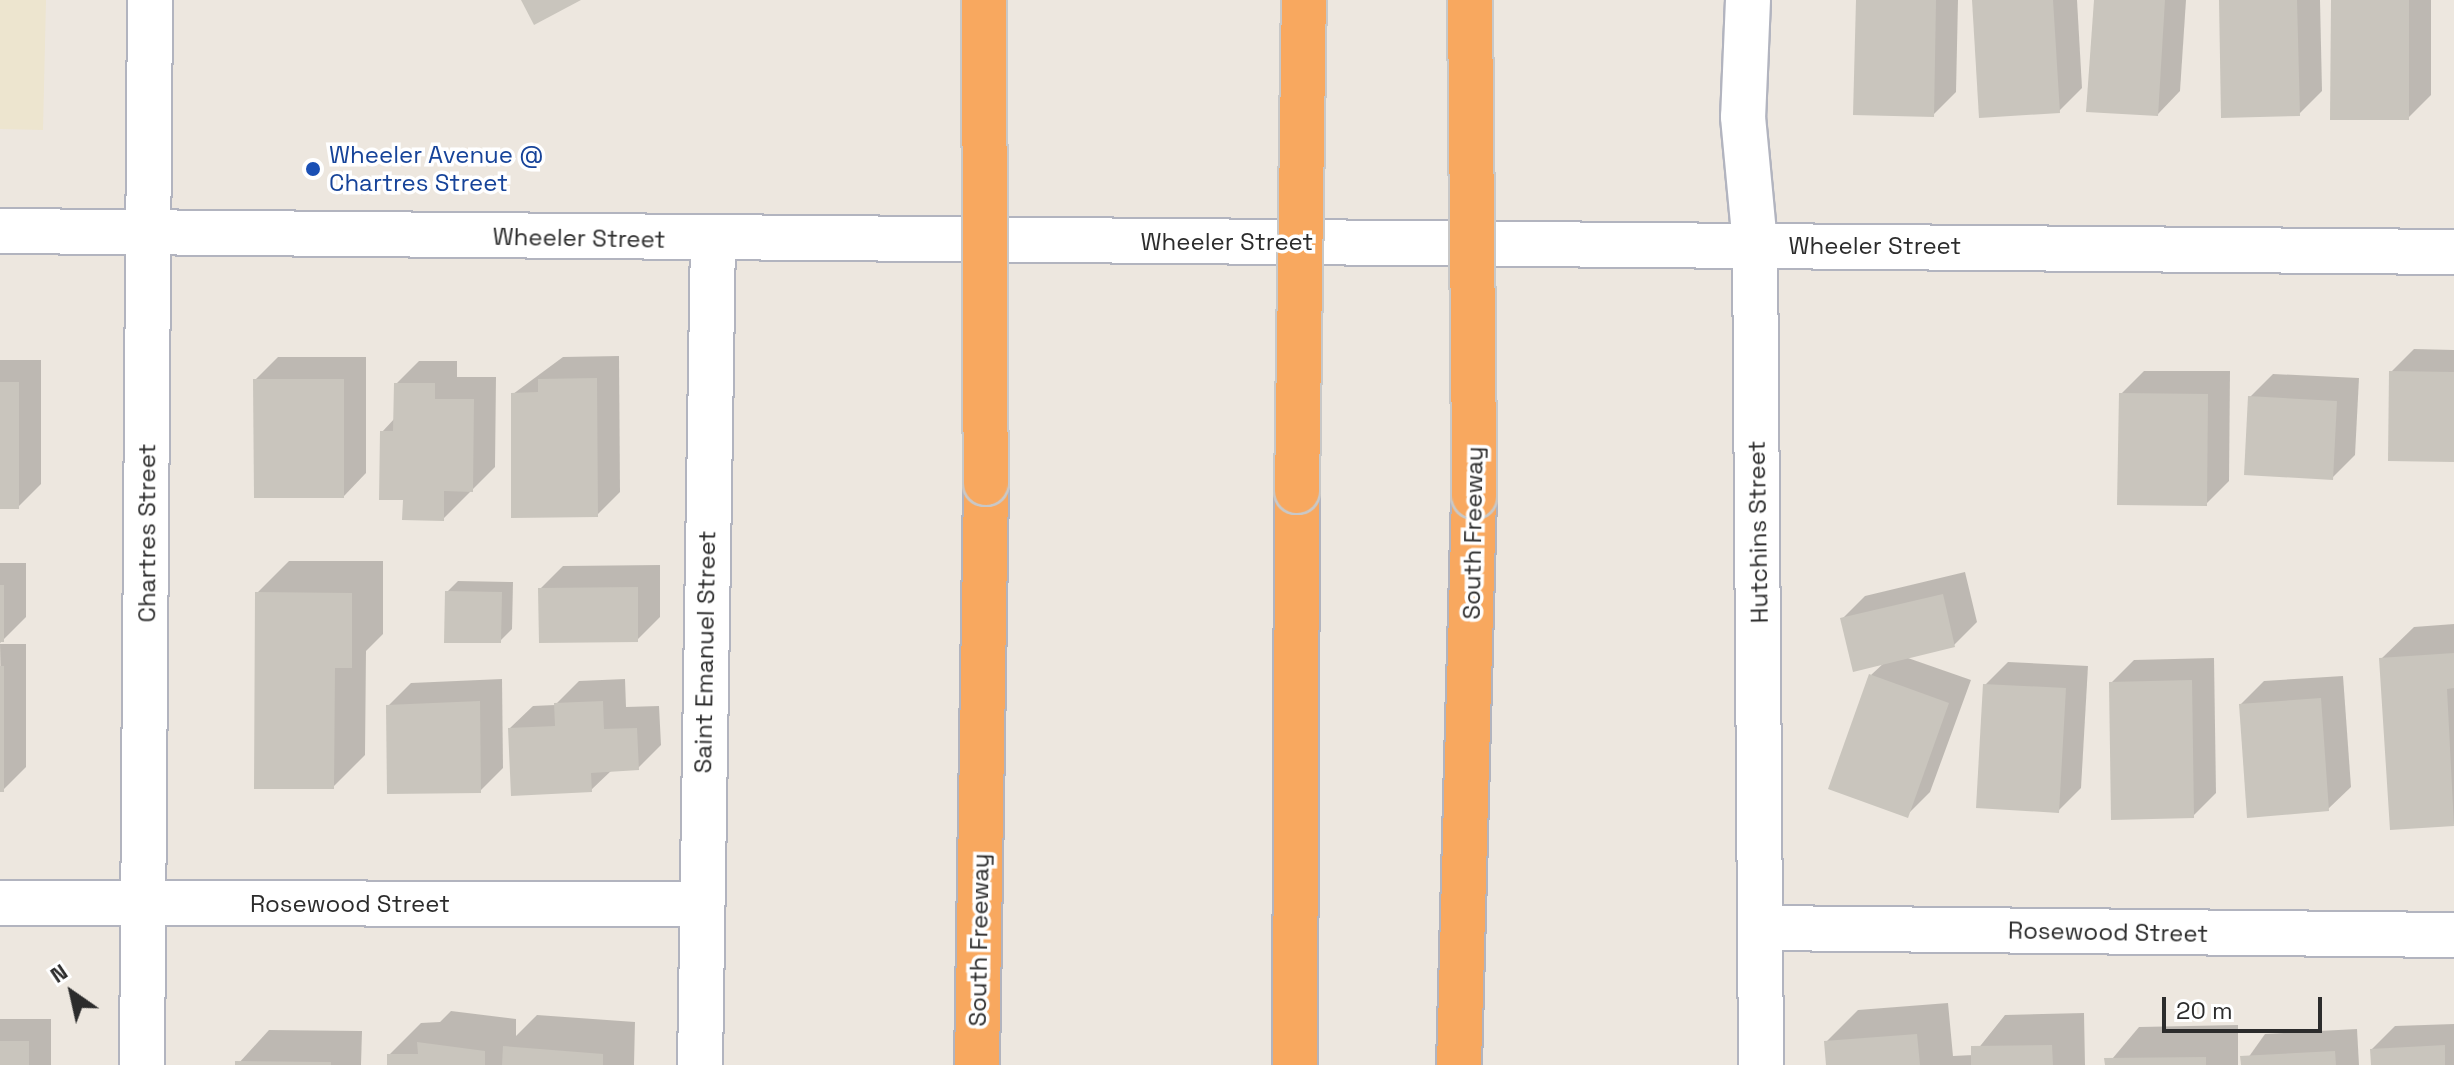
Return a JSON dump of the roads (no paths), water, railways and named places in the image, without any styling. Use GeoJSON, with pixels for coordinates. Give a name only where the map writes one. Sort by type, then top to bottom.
{"type":"FeatureCollection","features":[{"type":"Feature","properties":{"kind":"highway","name":"South Freeway"},"geometry":{"type":"LineString","coordinates":[[977,1065],[986,483],[984,0]]}},
{"type":"Feature","properties":{"kind":"highway"},"geometry":{"type":"LineString","coordinates":[[1295,1065],[1297,491],[1304,0]]}},
{"type":"Feature","properties":{"kind":"highway","name":"South Freeway"},"geometry":{"type":"LineString","coordinates":[[1459,1065],[1474,496],[1470,0]]}},
{"type":"Feature","properties":{"kind":"street","name":"Chartres Street"},"geometry":{"type":"LineString","coordinates":[[142,1065],[146,904],[150,0]]}},
{"type":"Feature","properties":{"kind":"street","name":"Hutchins Street"},"geometry":{"type":"LineString","coordinates":[[1748,0],[1743,117],[1755,245],[1761,1065]]}},
{"type":"Feature","properties":{"kind":"street","name":"Wheeler Street"},"geometry":{"type":"LineString","coordinates":[[0,231],[713,240],[2454,252]]}},
{"type":"Feature","properties":{"kind":"street","name":"Saint Emanuel Street"},"geometry":{"type":"LineString","coordinates":[[700,1065],[700,904],[713,240]]}},
{"type":"Feature","properties":{"kind":"street","name":"Rosewood Street"},"geometry":{"type":"LineString","coordinates":[[0,903],[700,904]]}},
{"type":"Feature","properties":{"kind":"street","name":"Rosewood Street"},"geometry":{"type":"LineString","coordinates":[[1762,928],[2454,935]]}},
{"type":"Feature","properties":{"kind":"place","name":"Wheeler Avenue @ Chartres Street"},"geometry":{"type":"Point","coordinates":[313,169]}}]}
